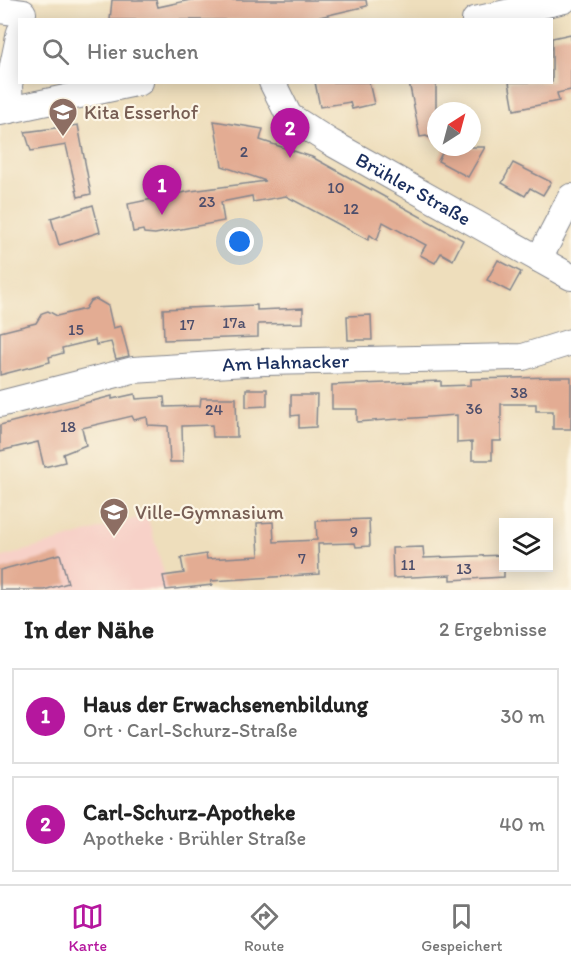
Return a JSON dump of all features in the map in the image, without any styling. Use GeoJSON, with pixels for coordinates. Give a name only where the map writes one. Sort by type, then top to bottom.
{"type":"FeatureCollection","features":[{"type":"Feature","properties":{"kind":"street"},"geometry":{"type":"LineString","coordinates":[[484,18],[564,0]]}},
{"type":"Feature","properties":{"kind":"street"},"geometry":{"type":"LineString","coordinates":[[18,15],[5,111],[131,84]]}},
{"type":"Feature","properties":{"kind":"street","name":"Brühler Straße"},"geometry":{"type":"LineString","coordinates":[[273,84],[289,116],[330,142],[571,277]]}},
{"type":"Feature","properties":{"kind":"street"},"geometry":{"type":"LineString","coordinates":[[539,259],[571,197]]}},
{"type":"Feature","properties":{"kind":"street","name":"Am Hahnacker"},"geometry":{"type":"LineString","coordinates":[[0,404],[133,370],[264,362],[523,357],[571,342]]}},
{"type":"Feature","properties":{"kind":"shaded area","name":"Ville-Gymnasium"},"geometry":{"type":"Polygon","coordinates":[[[147,515],[169,590],[0,590],[0,558],[147,515]]]}},
{"type":"Feature","properties":{"kind":"building"},"geometry":{"type":"Polygon","coordinates":[[[112,0],[156,0],[158,7],[190,0],[366,0],[367,6],[316,18],[110,18],[112,0]]]}},
{"type":"Feature","properties":{"kind":"building"},"geometry":{"type":"Polygon","coordinates":[[[571,34],[571,90],[557,93],[559,101],[514,110],[509,84],[553,84],[553,38],[571,34]]]}},
{"type":"Feature","properties":{"kind":"building"},"geometry":{"type":"Polygon","coordinates":[[[315,84],[369,84],[374,104],[352,109],[350,102],[320,107],[315,84]]]}},
{"type":"Feature","properties":{"kind":"building"},"geometry":{"type":"Polygon","coordinates":[[[409,84],[436,84],[436,102],[427,102],[426,136],[420,137],[409,84]]]}},
{"type":"Feature","properties":{"kind":"building"},"geometry":{"type":"Polygon","coordinates":[[[214,121],[263,129],[260,140],[312,157],[463,240],[453,260],[441,253],[435,263],[420,255],[426,245],[383,222],[377,240],[370,235],[368,240],[286,196],[253,202],[252,196],[221,202],[224,221],[155,234],[144,233],[143,230],[133,232],[128,204],[191,191],[266,181],[222,166],[214,121]]]}},
{"type":"Feature","properties":{"kind":"building"},"geometry":{"type":"Polygon","coordinates":[[[78,125],[91,194],[78,197],[66,145],[31,151],[25,132],[78,125]]]}},
{"type":"Feature","properties":{"kind":"building"},"geometry":{"type":"Polygon","coordinates":[[[440,156],[480,156],[468,177],[438,161],[440,156]]]}},
{"type":"Feature","properties":{"kind":"building"},"geometry":{"type":"Polygon","coordinates":[[[513,163],[551,182],[543,195],[530,188],[525,196],[502,183],[513,163]]]}},
{"type":"Feature","properties":{"kind":"building"},"geometry":{"type":"Polygon","coordinates":[[[93,205],[100,232],[59,245],[51,218],[93,205]]]}},
{"type":"Feature","properties":{"kind":"building"},"geometry":{"type":"Polygon","coordinates":[[[498,260],[521,272],[510,292],[487,280],[498,260]]]}},
{"type":"Feature","properties":{"kind":"building"},"geometry":{"type":"Polygon","coordinates":[[[96,299],[108,306],[113,328],[121,326],[129,356],[116,359],[111,342],[96,345],[95,340],[62,348],[63,353],[49,357],[50,362],[0,375],[0,332],[36,323],[42,313],[48,311],[57,316],[85,309],[90,301],[96,299]]]}},
{"type":"Feature","properties":{"kind":"building"},"geometry":{"type":"Polygon","coordinates":[[[257,305],[257,310],[303,308],[303,323],[258,324],[258,337],[164,340],[163,309],[257,305]]]}},
{"type":"Feature","properties":{"kind":"building"},"geometry":{"type":"Polygon","coordinates":[[[371,315],[372,340],[348,340],[347,316],[371,315]]]}},
{"type":"Feature","properties":{"kind":"building"},"geometry":{"type":"Polygon","coordinates":[[[571,377],[571,429],[553,429],[553,411],[536,411],[536,404],[501,404],[501,441],[492,441],[492,460],[472,460],[472,442],[457,443],[457,415],[357,422],[357,409],[332,409],[332,385],[441,381],[441,386],[471,385],[471,379],[571,377]]]}},
{"type":"Feature","properties":{"kind":"building"},"geometry":{"type":"Polygon","coordinates":[[[246,389],[267,389],[267,406],[246,407],[246,389]]]}},
{"type":"Feature","properties":{"kind":"building"},"geometry":{"type":"Polygon","coordinates":[[[135,394],[136,399],[164,397],[165,407],[200,406],[201,398],[236,398],[237,437],[213,437],[212,425],[182,426],[183,462],[170,462],[168,426],[148,425],[147,417],[134,420],[132,416],[82,428],[86,445],[63,454],[65,462],[44,467],[38,442],[0,451],[0,425],[112,396],[112,399],[135,394]]]}},
{"type":"Feature","properties":{"kind":"building"},"geometry":{"type":"Polygon","coordinates":[[[291,395],[317,395],[316,427],[299,428],[299,415],[291,416],[291,395]]]}},
{"type":"Feature","properties":{"kind":"building"},"geometry":{"type":"Polygon","coordinates":[[[369,519],[370,546],[356,547],[355,543],[318,544],[319,574],[211,581],[212,585],[166,590],[163,576],[184,573],[181,558],[206,554],[207,559],[259,556],[257,523],[273,522],[274,542],[317,540],[316,521],[369,519]]]}},
{"type":"Feature","properties":{"kind":"building"},"geometry":{"type":"Polygon","coordinates":[[[423,547],[424,558],[499,555],[499,572],[504,572],[504,577],[451,580],[451,575],[393,578],[392,548],[423,547]]]}},
{"type":"Feature","properties":{"kind":"building"},"geometry":{"type":"Polygon","coordinates":[[[60,554],[68,583],[44,590],[0,590],[0,570],[60,554]]]}},
{"type":"Feature","properties":{"kind":"place","name":"Kita Esserhof"},"geometry":{"type":"Point","coordinates":[63,138]}},
{"type":"Feature","properties":{"kind":"place","name":"Carl-Schurz-Apotheke"},"geometry":{"type":"Point","coordinates":[290,158]}},
{"type":"Feature","properties":{"kind":"place","name":"Haus der Erwachsenenbildung"},"geometry":{"type":"Point","coordinates":[162,215]}},
{"type":"Feature","properties":{"kind":"place","name":"Ville-Gymnasium"},"geometry":{"type":"Point","coordinates":[114,538]}}]}
